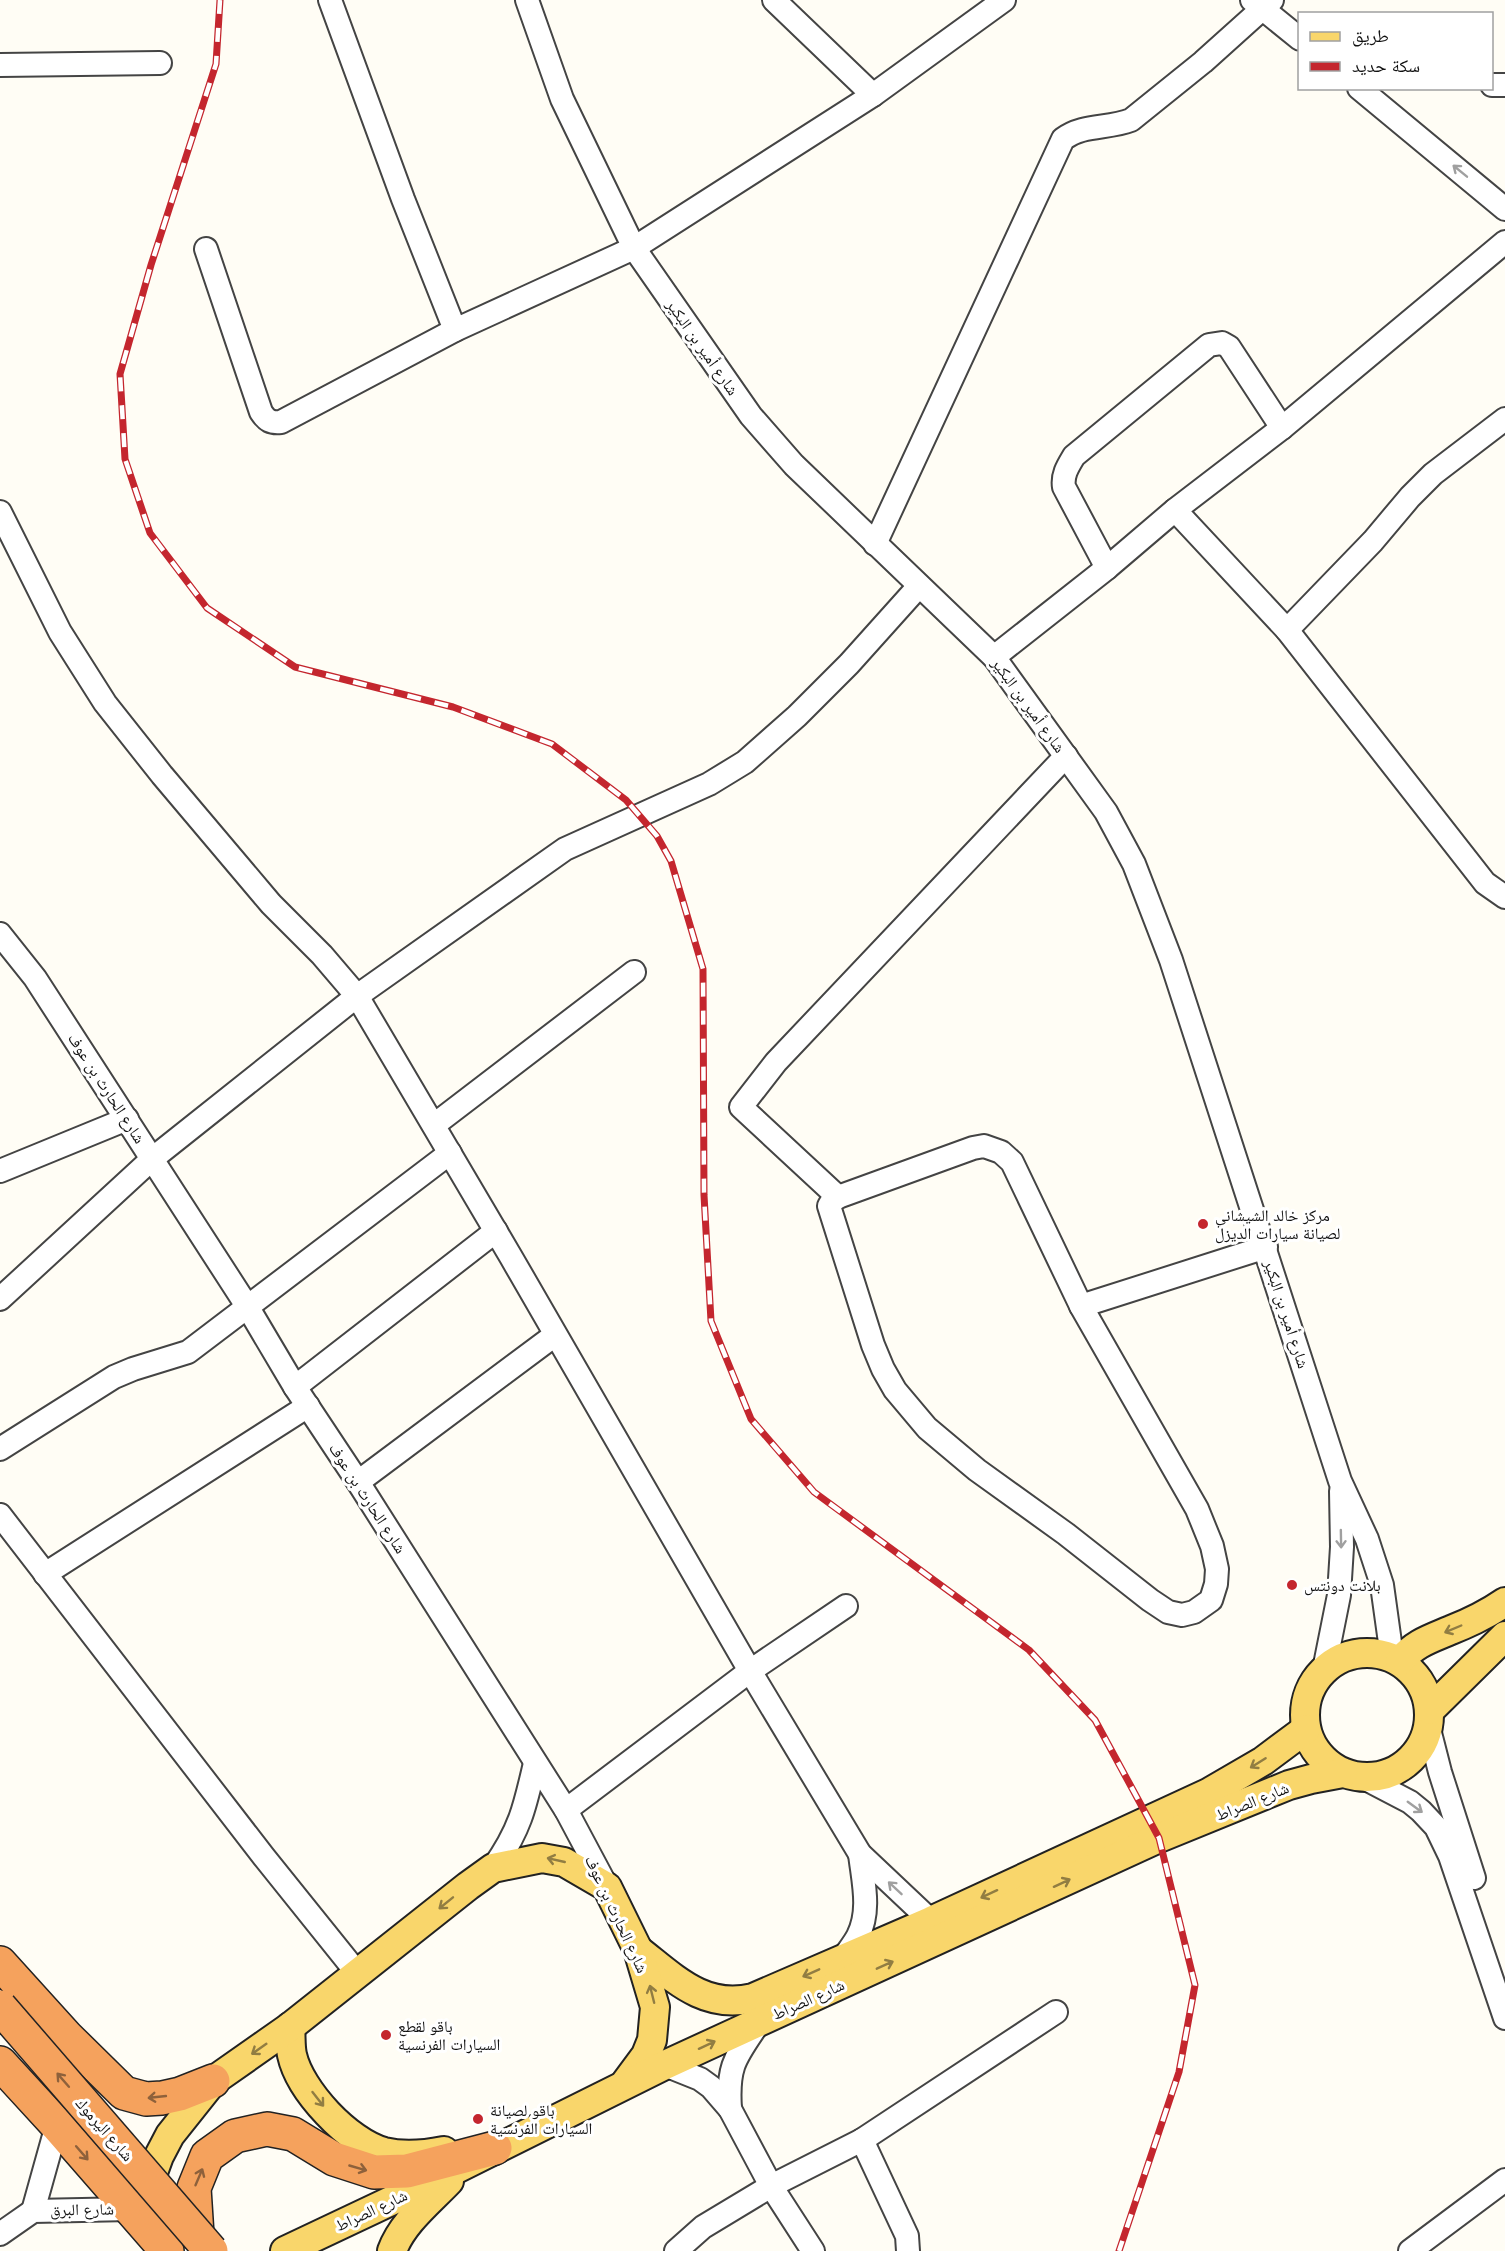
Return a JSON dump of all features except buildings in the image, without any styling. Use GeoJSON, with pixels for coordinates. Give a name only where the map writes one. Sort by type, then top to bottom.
{"type":"FeatureCollection","features":[{"type":"Feature","properties":{"kind":"highway"},"geometry":{"type":"LineString","coordinates":[[0,1963],[67,2037],[124,2093],[146,2099],[162,2098],[180,2094],[213,2081]]}},
{"type":"Feature","properties":{"kind":"highway","name":"شارع اليرموك"},"geometry":{"type":"LineString","coordinates":[[0,2007],[204,2243]]}},
{"type":"Feature","properties":{"kind":"highway","name":"شارع اليرموك"},"geometry":{"type":"LineString","coordinates":[[0,2063],[134,2212],[166,2251]]}},
{"type":"Feature","properties":{"kind":"highway"},"geometry":{"type":"LineString","coordinates":[[204,2243],[194,2188],[207,2156],[235,2136],[267,2129],[293,2134],[334,2159],[374,2172],[407,2171],[507,2143]]}},
{"type":"Feature","properties":{"kind":"main road"},"geometry":{"type":"LineString","coordinates":[[1396,1659],[1422,1641],[1453,1629],[1505,1602]]}},
{"type":"Feature","properties":{"kind":"main road"},"geometry":{"type":"LineString","coordinates":[[1429,1719],[1505,1636]]}},
{"type":"Feature","properties":{"kind":"main road"},"geometry":{"type":"LineString","coordinates":[[1361,1652],[1396,1659],[1415,1674],[1425,1690],[1429,1719],[1420,1749],[1405,1765],[1386,1776],[1353,1776],[1326,1763],[1313,1748],[1306,1730],[1305,1708],[1311,1687],[1324,1670],[1341,1658],[1361,1652]]}},
{"type":"Feature","properties":{"kind":"main road","name":"شارع الصراط"},"geometry":{"type":"LineString","coordinates":[[638,1950],[684,1986],[703,1996],[736,2002],[753,1998],[931,1921],[1208,1793],[1263,1761],[1306,1730]]}},
{"type":"Feature","properties":{"kind":"main road","name":"شارع الصراط"},"geometry":{"type":"LineString","coordinates":[[285,2251],[665,2065],[1159,1838],[1289,1785],[1311,1779],[1353,1776]]}},
{"type":"Feature","properties":{"kind":"main road"},"geometry":{"type":"LineString","coordinates":[[134,2212],[170,2135],[213,2081],[290,2027],[494,1868],[531,1859],[551,1859],[564,1862],[607,1887]]}},
{"type":"Feature","properties":{"kind":"main road","name":"شارع الحارث بن عوف"},"geometry":{"type":"LineString","coordinates":[[607,1887],[638,1950],[655,2007],[655,2024],[646,2055],[624,2086]]}},
{"type":"Feature","properties":{"kind":"main road"},"geometry":{"type":"LineString","coordinates":[[290,2027],[292,2054],[304,2082],[328,2113],[362,2143],[382,2151],[412,2155],[507,2143]]}},
{"type":"Feature","properties":{"kind":"main road"},"geometry":{"type":"LineString","coordinates":[[392,2251],[403,2231],[417,2214],[466,2164]]}},
{"type":"Feature","properties":{"kind":"street"},"geometry":{"type":"LineString","coordinates":[[330,0],[403,199],[455,330]]}},
{"type":"Feature","properties":{"kind":"street","name":"شارع أمير بن البكير"},"geometry":{"type":"LineString","coordinates":[[527,0],[562,99],[634,248],[751,416],[794,465],[994,657],[1106,812],[1134,864],[1171,960],[1340,1480],[1367,1539],[1382,1585],[1396,1659]]}},
{"type":"Feature","properties":{"kind":"street"},"geometry":{"type":"LineString","coordinates":[[774,0],[873,95]]}},
{"type":"Feature","properties":{"kind":"street"},"geometry":{"type":"LineString","coordinates":[[206,249],[261,412],[273,423],[281,422],[455,330],[634,248],[873,95],[1004,0]]}},
{"type":"Feature","properties":{"kind":"street"},"geometry":{"type":"LineString","coordinates":[[875,544],[1053,156],[1063,139],[1081,129],[1117,125],[1131,120],[1203,62],[1262,3],[1298,38]]}},
{"type":"Feature","properties":{"kind":"street"},"geometry":{"type":"LineString","coordinates":[[0,65],[160,63]]}},
{"type":"Feature","properties":{"kind":"street"},"geometry":{"type":"LineString","coordinates":[[1369,90],[1505,208]]}},
{"type":"Feature","properties":{"kind":"street"},"geometry":{"type":"LineString","coordinates":[[994,657],[1107,568],[1175,510],[1282,428],[1505,242]]}},
{"type":"Feature","properties":{"kind":"street"},"geometry":{"type":"LineString","coordinates":[[1107,568],[1064,487],[1063,480],[1068,465],[1074,456],[1209,345],[1222,344],[1228,347],[1282,428]]}},
{"type":"Feature","properties":{"kind":"street"},"geometry":{"type":"LineString","coordinates":[[1287,630],[1373,541],[1433,474],[1505,419]]}},
{"type":"Feature","properties":{"kind":"street"},"geometry":{"type":"LineString","coordinates":[[1175,510],[1287,630],[1485,883],[1505,897]]}},
{"type":"Feature","properties":{"kind":"street"},"geometry":{"type":"LineString","coordinates":[[0,512],[60,632],[105,703],[162,775],[271,904],[322,955],[357,996],[496,1231],[750,1671],[860,1854],[931,1921]]}},
{"type":"Feature","properties":{"kind":"street"},"geometry":{"type":"LineString","coordinates":[[0,546],[27,567]]}},
{"type":"Feature","properties":{"kind":"street"},"geometry":{"type":"LineString","coordinates":[[0,1299],[152,1159],[357,996],[565,849],[709,784],[744,762],[797,716],[849,664],[919,586]]}},
{"type":"Feature","properties":{"kind":"street"},"geometry":{"type":"LineString","coordinates":[[838,1197],[741,1107],[776,1062],[1066,756]]}},
{"type":"Feature","properties":{"kind":"street","name":"شارع الحارث بن عوف"},"geometry":{"type":"LineString","coordinates":[[0,934],[34,978],[247,1306],[295,1387],[566,1810],[607,1887]]}},
{"type":"Feature","properties":{"kind":"street"},"geometry":{"type":"LineString","coordinates":[[434,1125],[634,972]]}},
{"type":"Feature","properties":{"kind":"street"},"geometry":{"type":"LineString","coordinates":[[0,1172],[127,1119]]}},
{"type":"Feature","properties":{"kind":"street"},"geometry":{"type":"LineString","coordinates":[[973,1148],[993,1148],[1012,1162],[1081,1306],[1197,1509],[1212,1546],[1217,1569],[1216,1584],[1211,1600],[1194,1612],[1182,1615],[1168,1612],[1150,1600],[1066,1534],[976,1470],[940,1441],[920,1420],[895,1390],[883,1369],[873,1345],[829,1206],[838,1197],[973,1148]]}},
{"type":"Feature","properties":{"kind":"street"},"geometry":{"type":"LineString","coordinates":[[0,1449],[114,1377],[188,1352],[450,1153]]}},
{"type":"Feature","properties":{"kind":"street"},"geometry":{"type":"LineString","coordinates":[[295,1387],[496,1231]]}},
{"type":"Feature","properties":{"kind":"street"},"geometry":{"type":"LineString","coordinates":[[1081,1306],[1266,1248]]}},
{"type":"Feature","properties":{"kind":"street"},"geometry":{"type":"LineString","coordinates":[[358,1482],[555,1335]]}},
{"type":"Feature","properties":{"kind":"street"},"geometry":{"type":"LineString","coordinates":[[45,1574],[308,1406]]}},
{"type":"Feature","properties":{"kind":"street","name":"شارع أمير بن البكير"},"geometry":{"type":"LineString","coordinates":[[1324,1670],[1339,1595],[1342,1547],[1340,1480]]}},
{"type":"Feature","properties":{"kind":"street"},"geometry":{"type":"LineString","coordinates":[[0,1515],[264,1857],[358,1974]]}},
{"type":"Feature","properties":{"kind":"street"},"geometry":{"type":"LineString","coordinates":[[566,1810],[750,1671],[846,1606]]}},
{"type":"Feature","properties":{"kind":"street"},"geometry":{"type":"LineString","coordinates":[[1429,1719],[1461,1838],[1505,1971]]}},
{"type":"Feature","properties":{"kind":"street"},"geometry":{"type":"LineString","coordinates":[[494,1868],[518,1828],[535,1763]]}},
{"type":"Feature","properties":{"kind":"street"},"geometry":{"type":"LineString","coordinates":[[1353,1776],[1410,1802],[1436,1827],[1450,1856],[1505,2018]]}},
{"type":"Feature","properties":{"kind":"street"},"geometry":{"type":"LineString","coordinates":[[842,1960],[858,1936],[863,1922],[866,1902],[860,1854]]}},
{"type":"Feature","properties":{"kind":"street"},"geometry":{"type":"LineString","coordinates":[[676,2251],[703,2227],[771,2186],[862,2140],[1056,2012]]}},
{"type":"Feature","properties":{"kind":"street"},"geometry":{"type":"LineString","coordinates":[[730,2109],[728,2084],[730,2072],[735,2059],[760,2022]]}},
{"type":"Feature","properties":{"kind":"street"},"geometry":{"type":"LineString","coordinates":[[665,2065],[700,2079],[711,2087],[730,2109],[771,2186],[813,2251]]}},
{"type":"Feature","properties":{"kind":"street","name":"شارع البرق"},"geometry":{"type":"LineString","coordinates":[[33,2211],[57,2125]]}},
{"type":"Feature","properties":{"kind":"street"},"geometry":{"type":"LineString","coordinates":[[862,2140],[907,2236],[908,2251]]}},
{"type":"Feature","properties":{"kind":"street"},"geometry":{"type":"LineString","coordinates":[[1410,2251],[1505,2180]]}},
{"type":"Feature","properties":{"kind":"street","name":"شارع البرق"},"geometry":{"type":"LineString","coordinates":[[0,2234],[33,2211],[134,2212]]}},
{"type":"Feature","properties":{"kind":"railway"},"geometry":{"type":"LineString","coordinates":[[220,0],[216,64],[151,265],[120,374],[125,459],[150,533],[207,608],[295,667],[453,707],[552,744],[626,800],[657,836],[671,861],[703,969],[704,1195],[711,1321],[751,1419],[814,1492],[1029,1650],[1095,1720],[1159,1838],[1195,1985],[1179,2072],[1119,2251]]}},
{"type":"Feature","properties":{"kind":"place","name":"مركز خالد الشيشاني لصيانة سيارات الديزل"},"geometry":{"type":"Point","coordinates":[1203,1224]}},
{"type":"Feature","properties":{"kind":"place","name":"بلانت دونتس"},"geometry":{"type":"Point","coordinates":[1292,1585]}},
{"type":"Feature","properties":{"kind":"place","name":"باقو لقطع السيارات الفرنسية"},"geometry":{"type":"Point","coordinates":[386,2035]}},
{"type":"Feature","properties":{"kind":"place","name":"باقو لصيانة السيارات الفرنسية"},"geometry":{"type":"Point","coordinates":[478,2119]}}]}
